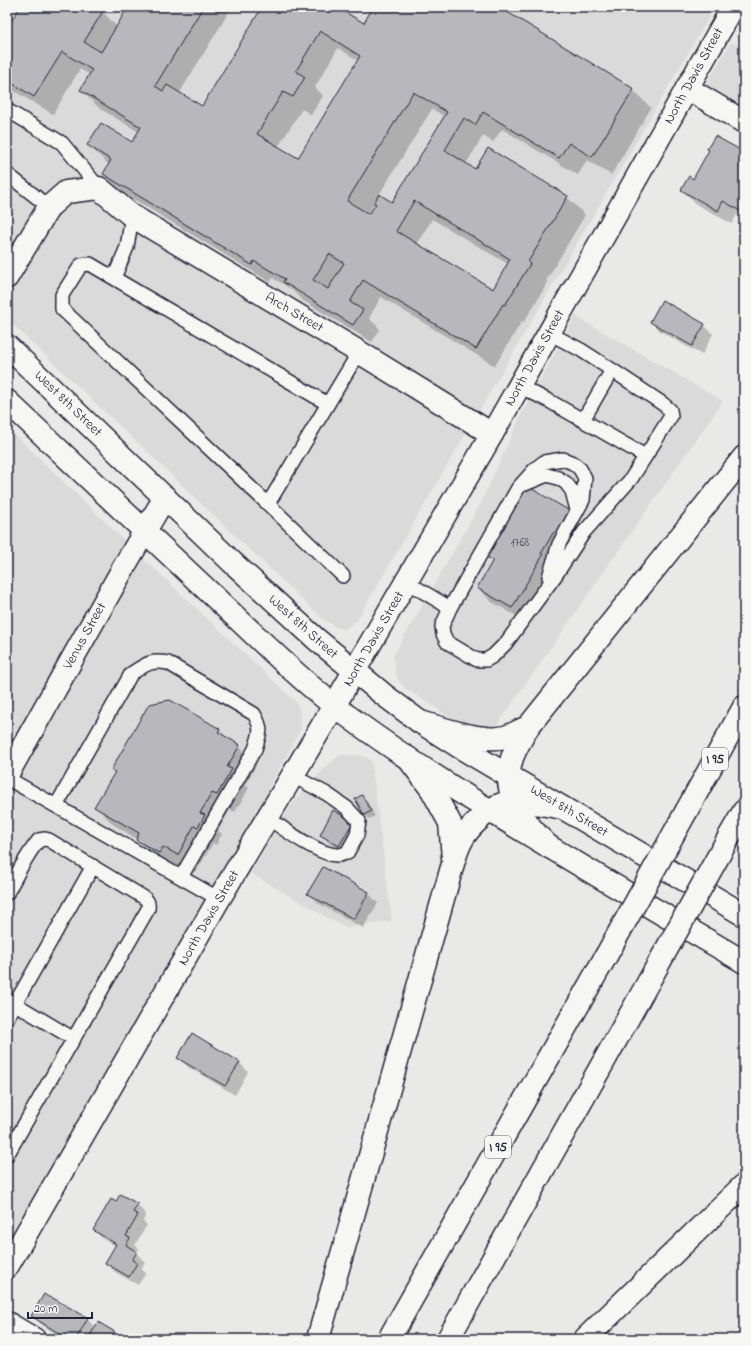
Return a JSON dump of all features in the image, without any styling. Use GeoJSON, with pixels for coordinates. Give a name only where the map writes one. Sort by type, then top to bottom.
{"type":"FeatureCollection","features":[{"type":"Feature","properties":{"kind":"main road","name":"North Davis Street"},"geometry":{"type":"LineString","coordinates":[[7,1267],[219,899],[407,582],[733,7]]}},
{"type":"Feature","properties":{"kind":"main road"},"geometry":{"type":"LineString","coordinates":[[688,88],[744,122]]}},
{"type":"Feature","properties":{"kind":"main road"},"geometry":{"type":"LineString","coordinates":[[7,277],[49,207],[66,192],[99,188]]}},
{"type":"Feature","properties":{"kind":"main road","name":"Arch Street"},"geometry":{"type":"LineString","coordinates":[[99,188],[132,216],[359,352],[492,434]]}},
{"type":"Feature","properties":{"kind":"main road","name":"West 8th Street"},"geometry":{"type":"LineString","coordinates":[[7,346],[233,563],[299,624],[355,671],[420,722],[744,915]]}},
{"type":"Feature","properties":{"kind":"main road"},"geometry":{"type":"LineString","coordinates":[[7,401],[295,673],[334,706],[408,758],[549,847],[744,962]]}},
{"type":"Feature","properties":{"kind":"main road"},"geometry":{"type":"LineString","coordinates":[[549,847],[532,831],[523,819],[514,802],[509,788],[509,776],[512,759],[518,743],[528,727],[744,457]]}},
{"type":"Feature","properties":{"kind":"main road","name":"Venus Street"},"geometry":{"type":"LineString","coordinates":[[7,775],[165,497]]}},
{"type":"Feature","properties":{"kind":"main road","name":"I 95"},"geometry":{"type":"LineString","coordinates":[[390,1339],[606,956],[744,707]]}},
{"type":"Feature","properties":{"kind":"main road"},"geometry":{"type":"LineString","coordinates":[[420,722],[462,734],[486,738],[504,737],[528,727]]}},
{"type":"Feature","properties":{"kind":"main road"},"geometry":{"type":"LineString","coordinates":[[408,758],[432,790],[450,823],[454,860]]}},
{"type":"Feature","properties":{"kind":"main road"},"geometry":{"type":"LineString","coordinates":[[318,1339],[454,860],[462,839],[490,810],[502,804],[514,802],[536,803],[563,808]]}},
{"type":"Feature","properties":{"kind":"main road"},"geometry":{"type":"LineString","coordinates":[[448,1339],[744,811]]}},
{"type":"Feature","properties":{"kind":"main road"},"geometry":{"type":"LineString","coordinates":[[585,1339],[744,1185]]}},
{"type":"Feature","properties":{"kind":"main road"},"geometry":{"type":"LineString","coordinates":[[7,1323],[34,1339]]}},
{"type":"Feature","properties":{"kind":"lane"},"geometry":{"type":"LineString","coordinates":[[7,110],[62,143],[99,188]]}},
{"type":"Feature","properties":{"kind":"lane"},"geometry":{"type":"LineString","coordinates":[[7,174],[49,207]]}},
{"type":"Feature","properties":{"kind":"lane"},"geometry":{"type":"LineString","coordinates":[[114,278],[127,247],[132,216]]}},
{"type":"Feature","properties":{"kind":"lane"},"geometry":{"type":"LineString","coordinates":[[328,404],[90,264],[81,265],[62,295],[62,309],[343,576]]}},
{"type":"Feature","properties":{"kind":"lane"},"geometry":{"type":"LineString","coordinates":[[547,586],[559,544],[583,500],[585,478],[580,469],[573,463],[564,459],[544,462],[535,469],[518,488],[450,608],[442,626],[443,634],[447,642],[477,660],[486,660],[493,656],[506,643],[547,586],[584,532],[631,479],[671,416],[670,410],[612,370],[581,350],[549,333]]}},
{"type":"Feature","properties":{"kind":"lane"},"geometry":{"type":"LineString","coordinates":[[268,504],[359,352]]}},
{"type":"Feature","properties":{"kind":"lane"},"geometry":{"type":"LineString","coordinates":[[583,420],[612,370]]}},
{"type":"Feature","properties":{"kind":"lane"},"geometry":{"type":"LineString","coordinates":[[519,386],[583,420],[645,456]]}},
{"type":"Feature","properties":{"kind":"lane"},"geometry":{"type":"LineString","coordinates":[[518,488],[547,475],[558,478],[566,483],[572,491],[577,510]]}},
{"type":"Feature","properties":{"kind":"lane"},"geometry":{"type":"LineString","coordinates":[[407,582],[450,608]]}},
{"type":"Feature","properties":{"kind":"lane"},"geometry":{"type":"LineString","coordinates":[[56,806],[131,674],[147,663],[156,661],[168,663],[254,714],[259,723],[260,734],[254,749],[181,876]]}},
{"type":"Feature","properties":{"kind":"lane"},"geometry":{"type":"LineString","coordinates":[[268,818],[299,839],[323,852],[338,855],[347,853],[358,835],[359,821],[347,808],[327,794],[293,776]]}},
{"type":"Feature","properties":{"kind":"lane"},"geometry":{"type":"LineString","coordinates":[[7,778],[219,899]]}},
{"type":"Feature","properties":{"kind":"lane"},"geometry":{"type":"LineString","coordinates":[[7,894],[25,860],[39,840],[44,839],[49,840],[93,866],[143,897],[149,904],[7,1155]]}},
{"type":"Feature","properties":{"kind":"lane"},"geometry":{"type":"LineString","coordinates":[[7,1018],[11,1001],[93,866]]}},
{"type":"Feature","properties":{"kind":"lane"},"geometry":{"type":"LineString","coordinates":[[11,1001],[74,1039]]}},
{"type":"Feature","properties":{"kind":"shaded area"},"geometry":{"type":"Polygon","coordinates":[[[7,7],[715,7],[357,620],[345,629],[338,628],[323,619],[7,319],[7,7]]]}},
{"type":"Feature","properties":{"kind":"shaded area"},"geometry":{"type":"Polygon","coordinates":[[[731,42],[744,49],[744,132],[695,103],[731,42]]]}},
{"type":"Feature","properties":{"kind":"shaded area"},"geometry":{"type":"Polygon","coordinates":[[[575,316],[723,401],[495,728],[464,726],[405,688],[397,678],[393,656],[480,505],[521,415],[575,316]]]}},
{"type":"Feature","properties":{"kind":"shaded area"},"geometry":{"type":"Polygon","coordinates":[[[7,427],[127,543],[297,703],[301,715],[301,728],[205,907],[7,1249],[7,427]]]}},
{"type":"Feature","properties":{"kind":"shaded area"},"geometry":{"type":"Polygon","coordinates":[[[340,755],[361,755],[371,760],[392,921],[346,928],[250,873],[292,804],[328,765],[340,755]]]}},
{"type":"Feature","properties":{"kind":"building"},"geometry":{"type":"Polygon","coordinates":[[[20,7],[97,7],[103,11],[84,42],[101,52],[128,7],[203,7],[155,86],[163,91],[167,85],[202,106],[262,7],[336,7],[364,23],[373,7],[499,7],[634,89],[592,157],[569,143],[559,158],[483,112],[475,125],[464,118],[445,150],[475,169],[488,148],[568,196],[528,262],[530,264],[505,305],[503,304],[476,349],[363,280],[350,302],[363,310],[353,325],[283,282],[285,279],[254,261],[252,265],[103,174],[111,160],[87,145],[101,123],[132,142],[141,127],[80,90],[92,70],[62,52],[34,97],[7,80],[7,28],[20,7]],[[320,31],[296,71],[305,77],[293,97],[283,92],[257,134],[298,158],[360,56],[320,31]],[[413,92],[347,201],[369,214],[376,204],[374,203],[379,194],[392,202],[447,112],[413,92]],[[414,201],[396,231],[493,289],[510,259],[414,201]],[[329,254],[313,280],[328,289],[344,263],[329,254]]]}},
{"type":"Feature","properties":{"kind":"building"},"geometry":{"type":"Polygon","coordinates":[[[715,136],[744,152],[744,163],[742,166],[744,167],[744,213],[723,201],[718,211],[681,190],[689,176],[693,179],[709,150],[707,149],[715,136]]]}},
{"type":"Feature","properties":{"kind":"building"},"geometry":{"type":"Polygon","coordinates":[[[662,300],[705,324],[692,346],[650,322],[662,300]]]}},
{"type":"Feature","properties":{"kind":"building"},"geometry":{"type":"Polygon","coordinates":[[[527,486],[570,511],[559,530],[553,533],[541,554],[543,555],[512,608],[477,588],[493,560],[486,557],[527,486]]]}},
{"type":"Feature","properties":{"kind":"building"},"geometry":{"type":"Polygon","coordinates":[[[170,700],[220,729],[218,732],[240,745],[227,767],[232,769],[217,795],[212,793],[200,813],[205,815],[198,827],[194,826],[178,855],[163,847],[159,853],[136,840],[139,833],[94,807],[115,772],[111,770],[149,704],[170,700]]]}},
{"type":"Feature","properties":{"kind":"building"},"geometry":{"type":"Polygon","coordinates":[[[362,795],[371,811],[364,815],[355,799],[362,795]]]}},
{"type":"Feature","properties":{"kind":"building"},"geometry":{"type":"Polygon","coordinates":[[[333,810],[353,822],[339,846],[320,835],[333,810]]]}},
{"type":"Feature","properties":{"kind":"building"},"geometry":{"type":"Polygon","coordinates":[[[323,867],[369,892],[354,919],[307,894],[323,867]]]}},
{"type":"Feature","properties":{"kind":"building"},"geometry":{"type":"Polygon","coordinates":[[[192,1033],[240,1062],[225,1086],[177,1058],[192,1033]]]}},
{"type":"Feature","properties":{"kind":"building"},"geometry":{"type":"Polygon","coordinates":[[[120,1194],[138,1204],[133,1212],[138,1215],[126,1236],[130,1238],[126,1245],[137,1252],[132,1260],[137,1263],[129,1277],[105,1263],[116,1244],[93,1230],[111,1199],[116,1202],[120,1194]]]}},
{"type":"Feature","properties":{"kind":"building"},"geometry":{"type":"Polygon","coordinates":[[[44,1294],[88,1318],[76,1339],[68,1339],[31,1316],[44,1294]]]}},
{"type":"Feature","properties":{"kind":"building"},"geometry":{"type":"Polygon","coordinates":[[[98,1322],[115,1332],[110,1339],[88,1339],[98,1322]]]}}]}
